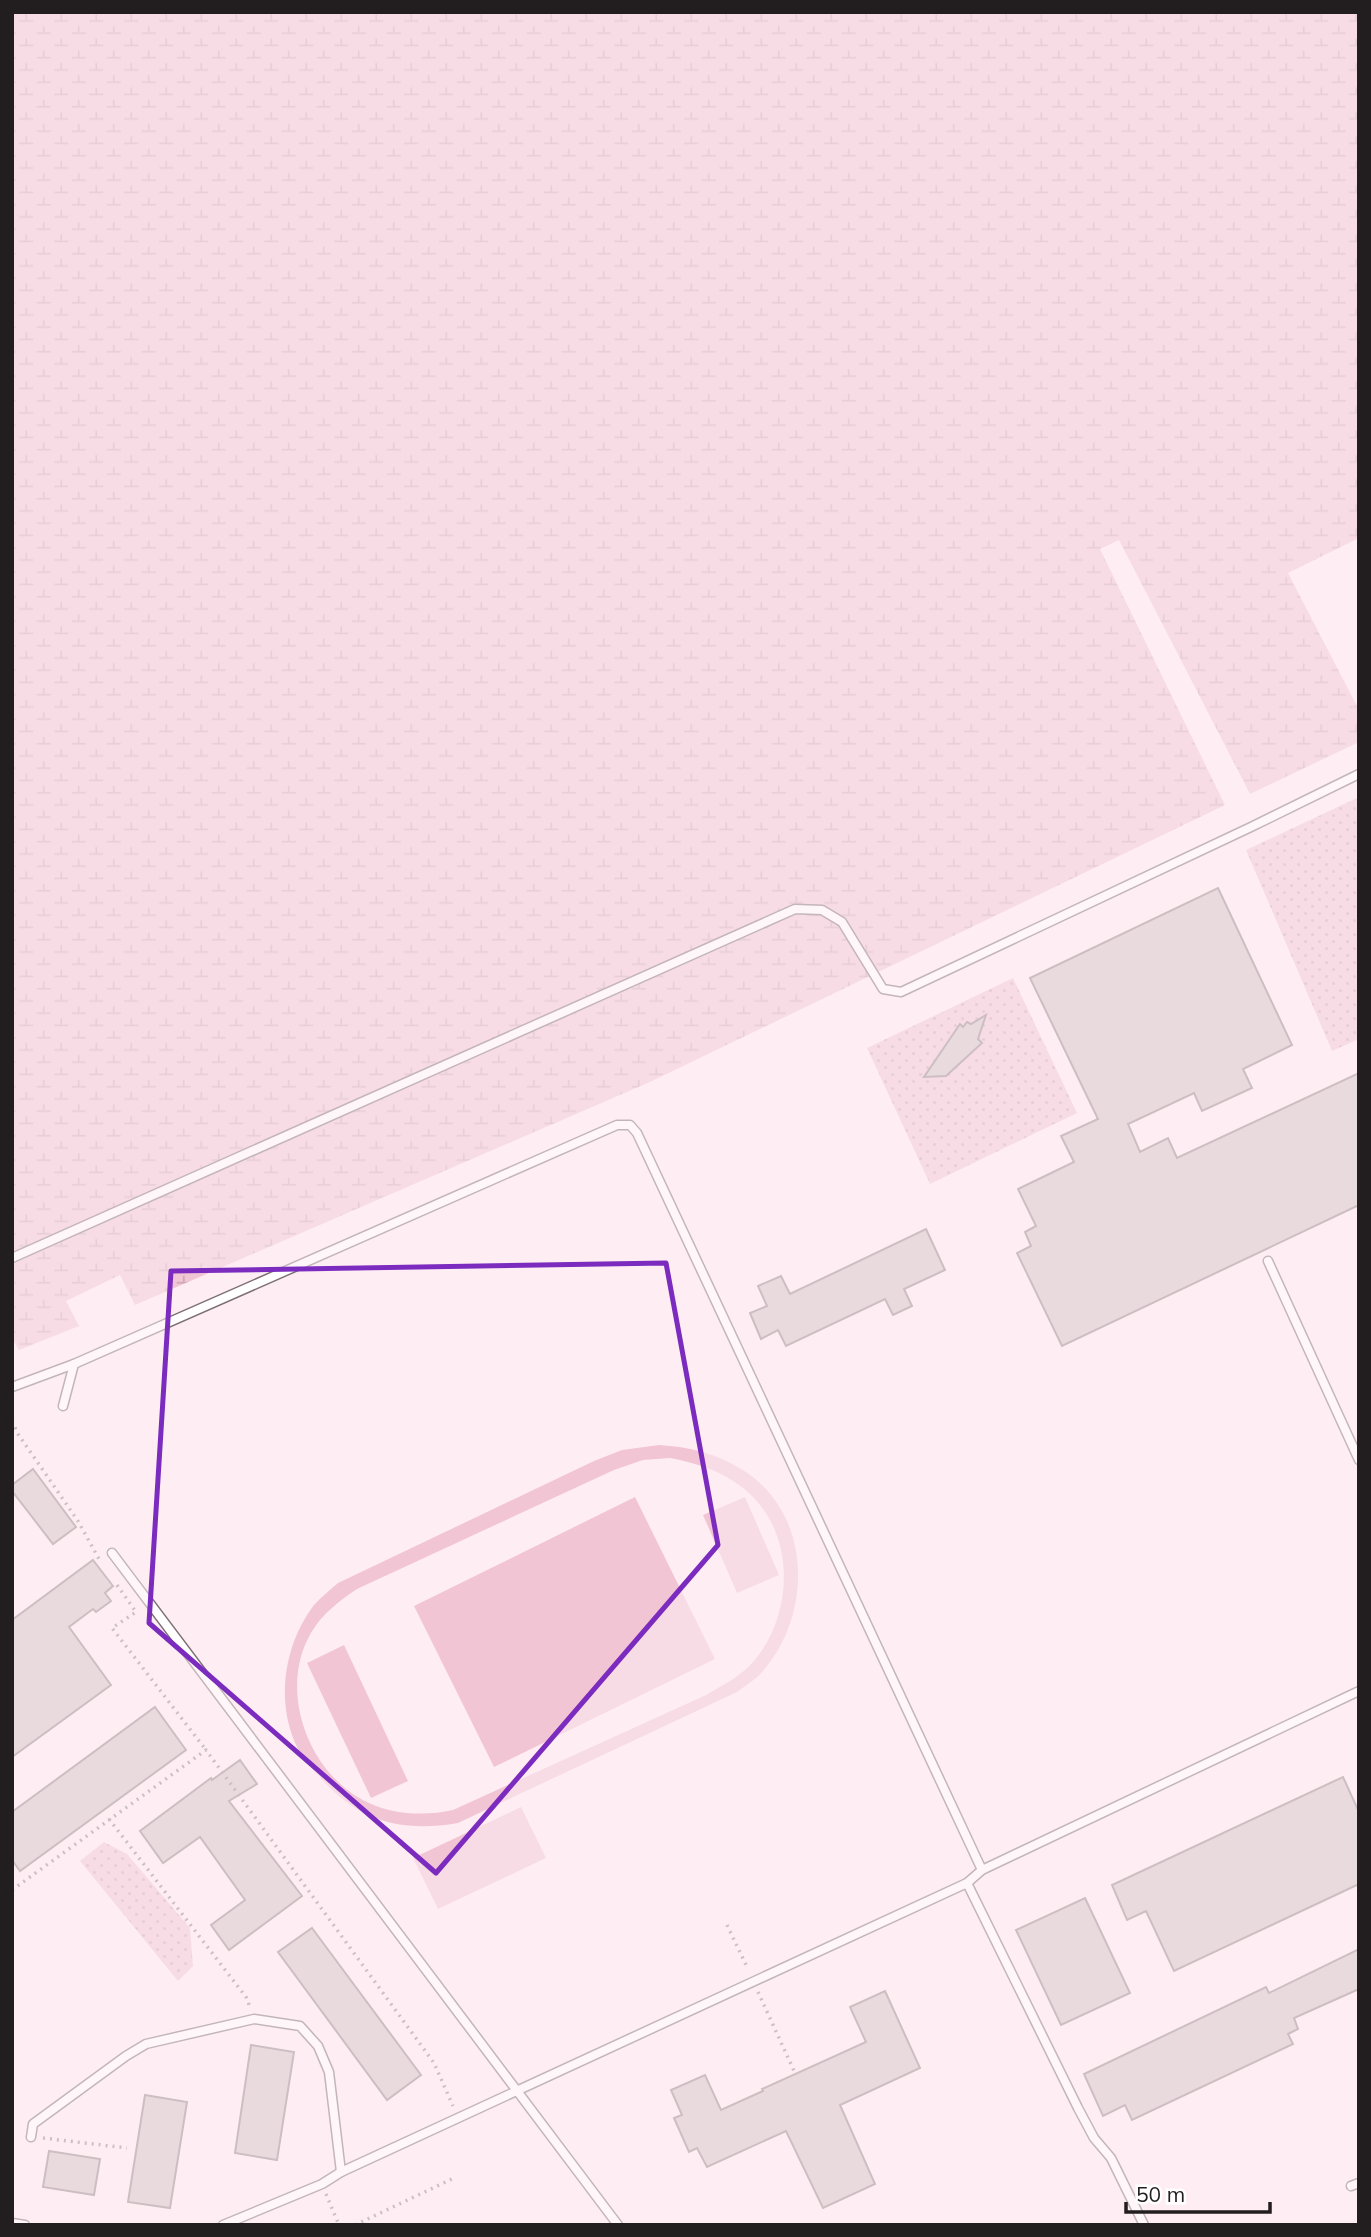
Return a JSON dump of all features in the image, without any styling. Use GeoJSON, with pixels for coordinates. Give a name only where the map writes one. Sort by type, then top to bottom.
{"type":"FeatureCollection","features":[{"type":"Feature","properties":{"kind":"lane"},"geometry":{"type":"LineString","coordinates":[[12,1258],[795,909],[822,910],[842,922],[883,989],[901,992],[1359,774]]}},
{"type":"Feature","properties":{"kind":"lane"},"geometry":{"type":"LineString","coordinates":[[12,1387],[74,1364],[617,1125],[630,1125],[637,1133],[982,1870]]}},
{"type":"Feature","properties":{"kind":"lane"},"geometry":{"type":"LineString","coordinates":[[1268,1261],[1359,1461]]}},
{"type":"Feature","properties":{"kind":"lane"},"geometry":{"type":"LineString","coordinates":[[64,1405],[74,1364]]}},
{"type":"Feature","properties":{"kind":"lane"},"geometry":{"type":"LineString","coordinates":[[112,1553],[618,2225]]}},
{"type":"Feature","properties":{"kind":"lane"},"geometry":{"type":"LineString","coordinates":[[223,2225],[321,2184],[458,2117],[967,1883],[982,1870],[1359,1691]]}},
{"type":"Feature","properties":{"kind":"lane"},"geometry":{"type":"LineString","coordinates":[[967,1883],[1057,2068],[1094,2138],[1111,2158],[1143,2225]]}},
{"type":"Feature","properties":{"kind":"lane"},"geometry":{"type":"LineString","coordinates":[[31,2137],[33,2124],[146,2044],[254,2019],[300,2026],[318,2046],[329,2072],[341,2172]]}},
{"type":"Feature","properties":{"kind":"lane"},"geometry":{"type":"LineString","coordinates":[[12,2223],[25,2225]]}},
{"type":"Feature","properties":{"kind":"path"},"geometry":{"type":"LineString","coordinates":[[12,1421],[18,1434],[78,1521],[99,1560]]}},
{"type":"Feature","properties":{"kind":"path"},"geometry":{"type":"LineString","coordinates":[[114,1581],[136,1612],[112,1628],[206,1749],[433,2063],[458,2117]]}},
{"type":"Feature","properties":{"kind":"path"},"geometry":{"type":"LineString","coordinates":[[13,1889],[206,1749]]}},
{"type":"Feature","properties":{"kind":"path"},"geometry":{"type":"LineString","coordinates":[[109,1819],[246,1997],[254,2019]]}},
{"type":"Feature","properties":{"kind":"path"},"geometry":{"type":"LineString","coordinates":[[727,1925],[795,2073]]}},
{"type":"Feature","properties":{"kind":"path"},"geometry":{"type":"LineString","coordinates":[[31,2137],[127,2147]]}},
{"type":"Feature","properties":{"kind":"path"},"geometry":{"type":"LineString","coordinates":[[355,2225],[454,2178]]}},
{"type":"Feature","properties":{"kind":"path"},"geometry":{"type":"LineString","coordinates":[[321,2184],[339,2225]]}},
{"type":"Feature","properties":{"kind":"highlighted area"},"geometry":{"type":"Polygon","coordinates":[[[666,1263],[718,1545],[436,1873],[149,1623],[171,1271],[666,1263]]]}},
{"type":"Feature","properties":{"kind":"green space"},"geometry":{"type":"Polygon","coordinates":[[[12,12],[1359,12],[1359,538],[1288,573],[1359,710],[1359,742],[1250,794],[1119,540],[1100,549],[1225,805],[650,1082],[135,1305],[120,1275],[66,1301],[79,1326],[19,1350],[12,1338],[12,12]]]}},
{"type":"Feature","properties":{"kind":"green space"},"geometry":{"type":"Polygon","coordinates":[[[1359,797],[1359,1039],[1332,1051],[1246,850],[1359,797]]]}},
{"type":"Feature","properties":{"kind":"green space"},"geometry":{"type":"Polygon","coordinates":[[[1013,978],[1077,1113],[930,1184],[867,1048],[1013,978]]]}},
{"type":"Feature","properties":{"kind":"green space"},"geometry":{"type":"Polygon","coordinates":[[[659,1445],[692,1449],[712,1455],[732,1463],[764,1487],[782,1510],[793,1536],[798,1565],[797,1593],[791,1622],[779,1648],[762,1672],[737,1692],[458,1823],[437,1826],[399,1824],[381,1820],[349,1804],[302,1756],[288,1719],[285,1699],[289,1659],[303,1622],[314,1605],[338,1583],[622,1450],[659,1445]],[[670,1458],[643,1460],[614,1470],[357,1589],[331,1608],[311,1633],[301,1656],[297,1680],[305,1730],[315,1753],[330,1773],[348,1790],[379,1807],[410,1813],[453,1810],[706,1695],[732,1680],[749,1666],[767,1641],[783,1596],[781,1548],[773,1526],[760,1505],[735,1482],[699,1465],[670,1458]]]}},
{"type":"Feature","properties":{"kind":"green space"},"geometry":{"type":"Polygon","coordinates":[[[635,1497],[715,1659],[494,1767],[414,1606],[635,1497]]]}},
{"type":"Feature","properties":{"kind":"green space"},"geometry":{"type":"Polygon","coordinates":[[[745,1497],[779,1575],[737,1593],[703,1515],[745,1497]]]}},
{"type":"Feature","properties":{"kind":"green space"},"geometry":{"type":"Polygon","coordinates":[[[344,1645],[408,1781],[371,1798],[307,1663],[344,1645]]]}},
{"type":"Feature","properties":{"kind":"green space"},"geometry":{"type":"Polygon","coordinates":[[[521,1807],[546,1858],[438,1909],[413,1858],[521,1807]]]}},
{"type":"Feature","properties":{"kind":"green space"},"geometry":{"type":"Polygon","coordinates":[[[104,1842],[127,1854],[190,1928],[193,1966],[178,1981],[80,1861],[104,1842]]]}},
{"type":"Feature","properties":{"kind":"building"},"geometry":{"type":"Polygon","coordinates":[[[1218,888],[1292,1045],[1243,1069],[1252,1088],[1202,1111],[1194,1093],[1128,1124],[1140,1152],[1168,1138],[1177,1158],[1359,1073],[1359,1205],[1062,1346],[1017,1253],[1031,1246],[1025,1232],[1036,1226],[1018,1189],[1074,1162],[1061,1136],[1098,1119],[1030,978],[1218,888]]]}},
{"type":"Feature","properties":{"kind":"building"},"geometry":{"type":"Polygon","coordinates":[[[986,1015],[978,1039],[982,1043],[946,1076],[924,1077],[960,1024],[963,1027],[967,1022],[971,1024],[986,1015]]]}},
{"type":"Feature","properties":{"kind":"building"},"geometry":{"type":"Polygon","coordinates":[[[926,1229],[945,1270],[904,1289],[912,1306],[893,1315],[885,1299],[786,1346],[778,1330],[761,1339],[750,1313],[767,1306],[758,1286],[781,1276],[790,1294],[926,1229]]]}},
{"type":"Feature","properties":{"kind":"building"},"geometry":{"type":"Polygon","coordinates":[[[33,1469],[76,1527],[53,1544],[12,1491],[12,1485],[33,1469]]]}},
{"type":"Feature","properties":{"kind":"building"},"geometry":{"type":"Polygon","coordinates":[[[93,1560],[113,1586],[105,1593],[111,1601],[96,1612],[93,1609],[69,1627],[111,1685],[12,1757],[12,1620],[93,1560]]]}},
{"type":"Feature","properties":{"kind":"building"},"geometry":{"type":"Polygon","coordinates":[[[155,1707],[186,1750],[20,1871],[12,1860],[12,1812],[155,1707]]]}},
{"type":"Feature","properties":{"kind":"building"},"geometry":{"type":"Polygon","coordinates":[[[240,1760],[257,1784],[229,1801],[302,1896],[229,1950],[211,1925],[245,1900],[200,1837],[163,1863],[140,1831],[211,1778],[212,1780],[240,1760]]]}},
{"type":"Feature","properties":{"kind":"building"},"geometry":{"type":"Polygon","coordinates":[[[1343,1777],[1359,1812],[1359,1884],[1174,1971],[1146,1911],[1127,1920],[1112,1885],[1343,1777]]]}},
{"type":"Feature","properties":{"kind":"building"},"geometry":{"type":"Polygon","coordinates":[[[1085,1898],[1130,1993],[1061,2025],[1016,1930],[1085,1898]]]}},
{"type":"Feature","properties":{"kind":"building"},"geometry":{"type":"Polygon","coordinates":[[[312,1928],[421,2075],[387,2100],[278,1952],[312,1928]]]}},
{"type":"Feature","properties":{"kind":"building"},"geometry":{"type":"Polygon","coordinates":[[[1359,1949],[1359,1989],[1294,2018],[1298,2029],[1288,2034],[1293,2044],[1132,2120],[1125,2105],[1103,2116],[1084,2074],[1266,1987],[1269,1993],[1359,1949]]]}},
{"type":"Feature","properties":{"kind":"building"},"geometry":{"type":"Polygon","coordinates":[[[885,1991],[920,2068],[840,2105],[875,2184],[823,2208],[786,2131],[707,2167],[697,2148],[689,2152],[674,2118],[682,2115],[671,2090],[705,2075],[721,2110],[763,2091],[762,2089],[866,2042],[850,2007],[885,1991]]]}},
{"type":"Feature","properties":{"kind":"building"},"geometry":{"type":"Polygon","coordinates":[[[251,2045],[294,2052],[277,2160],[235,2153],[251,2045]]]}},
{"type":"Feature","properties":{"kind":"building"},"geometry":{"type":"Polygon","coordinates":[[[145,2095],[187,2102],[170,2208],[128,2202],[145,2095]]]}},
{"type":"Feature","properties":{"kind":"building"},"geometry":{"type":"Polygon","coordinates":[[[49,2151],[100,2159],[94,2195],[43,2187],[49,2151]]]}}]}
